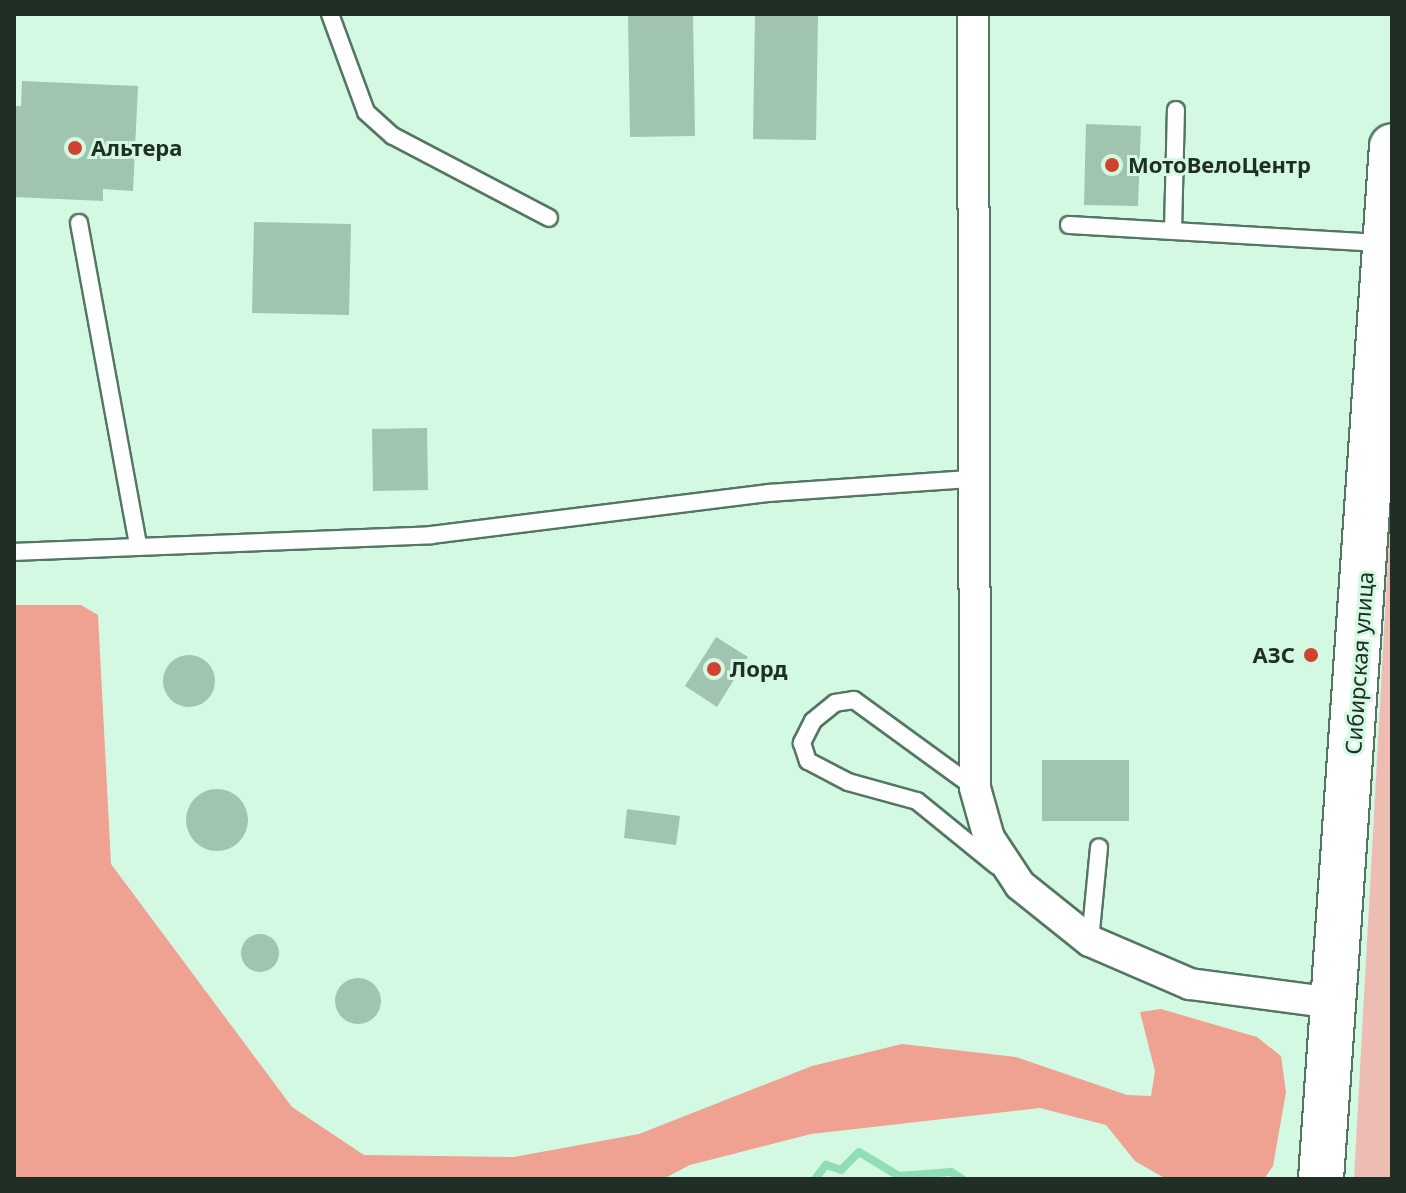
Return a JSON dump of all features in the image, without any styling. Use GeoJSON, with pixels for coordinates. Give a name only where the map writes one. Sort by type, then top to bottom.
{"type":"FeatureCollection","features":[{"type":"Feature","properties":{"kind":"main road","name":"Сибирская улица"},"geometry":{"type":"LineString","coordinates":[[1321,1179],[1382,477],[1392,146]]}},
{"type":"Feature","properties":{"kind":"street"},"geometry":{"type":"LineString","coordinates":[[973,14],[969,479],[975,788],[989,838],[1020,885],[1090,941],[1190,984],[1335,1003]]}},
{"type":"Feature","properties":{"kind":"lane"},"geometry":{"type":"LineString","coordinates":[[330,14],[366,112],[393,136],[549,218]]}},
{"type":"Feature","properties":{"kind":"lane"},"geometry":{"type":"LineString","coordinates":[[1173,231],[1176,110]]}},
{"type":"Feature","properties":{"kind":"lane"},"geometry":{"type":"LineString","coordinates":[[79,223],[138,545]]}},
{"type":"Feature","properties":{"kind":"lane"},"geometry":{"type":"LineString","coordinates":[[1069,225],[1173,231],[1387,259]]}},
{"type":"Feature","properties":{"kind":"lane"},"geometry":{"type":"LineString","coordinates":[[14,552],[431,535],[769,493],[969,479]]}},
{"type":"Feature","properties":{"kind":"lane"},"geometry":{"type":"LineString","coordinates":[[975,788],[854,700],[824,712],[802,743],[808,761],[848,782],[917,801],[1020,885]]}},
{"type":"Feature","properties":{"kind":"lane"},"geometry":{"type":"LineString","coordinates":[[1090,941],[1099,847]]}},
{"type":"Feature","properties":{"kind":"shaded area"},"geometry":{"type":"Polygon","coordinates":[[[1391,505],[1392,1179],[1354,1179],[1391,505]]]}},
{"type":"Feature","properties":{"kind":"shaded area"},"geometry":{"type":"Polygon","coordinates":[[[14,605],[81,605],[98,615],[111,864],[292,1107],[364,1155],[514,1157],[639,1134],[812,1066],[902,1044],[1016,1057],[1127,1095],[1151,1096],[1155,1071],[1140,1012],[1161,1009],[1257,1037],[1281,1056],[1286,1092],[1273,1166],[1264,1179],[1166,1179],[1135,1161],[1106,1125],[1040,1108],[811,1134],[690,1165],[663,1179],[14,1179],[14,605]]]}},
{"type":"Feature","properties":{"kind":"building"},"geometry":{"type":"Polygon","coordinates":[[[628,14],[693,14],[695,136],[630,137],[628,14]]]}},
{"type":"Feature","properties":{"kind":"building"},"geometry":{"type":"Polygon","coordinates":[[[755,14],[818,14],[816,140],[753,139],[755,14]]]}},
{"type":"Feature","properties":{"kind":"building","name":"Альтера"},"geometry":{"type":"Polygon","coordinates":[[[22,81],[138,86],[133,191],[103,189],[103,201],[14,197],[14,106],[21,106],[22,81]]]}},
{"type":"Feature","properties":{"kind":"building","name":"МотоВелоЦентр"},"geometry":{"type":"Polygon","coordinates":[[[1086,124],[1141,126],[1138,206],[1084,205],[1086,124]]]}},
{"type":"Feature","properties":{"kind":"building"},"geometry":{"type":"Polygon","coordinates":[[[254,222],[351,224],[349,315],[252,313],[254,222]]]}},
{"type":"Feature","properties":{"kind":"building"},"geometry":{"type":"Polygon","coordinates":[[[427,428],[428,490],[373,491],[372,429],[427,428]]]}},
{"type":"Feature","properties":{"kind":"building"},"geometry":{"type":"Polygon","coordinates":[[[716,637],[748,657],[717,707],[685,686],[716,637]]]}},
{"type":"Feature","properties":{"kind":"building"},"geometry":{"type":"Polygon","coordinates":[[[189,655],[207,663],[215,681],[207,699],[189,707],[171,699],[163,681],[171,663],[189,655]]]}},
{"type":"Feature","properties":{"kind":"building"},"geometry":{"type":"Polygon","coordinates":[[[1042,760],[1129,760],[1129,821],[1042,821],[1042,760]]]}},
{"type":"Feature","properties":{"kind":"building"},"geometry":{"type":"Polygon","coordinates":[[[217,789],[229,791],[239,798],[246,808],[246,832],[239,842],[229,849],[217,851],[205,849],[195,842],[188,832],[186,820],[188,808],[195,798],[205,791],[217,789]]]}},
{"type":"Feature","properties":{"kind":"building"},"geometry":{"type":"Polygon","coordinates":[[[627,809],[680,816],[676,845],[624,838],[627,809]]]}},
{"type":"Feature","properties":{"kind":"building"},"geometry":{"type":"Polygon","coordinates":[[[260,934],[273,940],[279,953],[273,966],[260,972],[247,966],[241,953],[247,940],[260,934]]]}},
{"type":"Feature","properties":{"kind":"building"},"geometry":{"type":"Polygon","coordinates":[[[358,978],[374,985],[381,1001],[374,1017],[358,1024],[342,1017],[335,1001],[342,985],[358,978]]]}},
{"type":"Feature","properties":{"kind":"waterway"},"geometry":{"type":"LineString","coordinates":[[815,1179],[826,1165],[841,1170],[859,1152],[899,1176],[951,1172],[962,1179]]}},
{"type":"Feature","properties":{"kind":"place","name":"Альтера"},"geometry":{"type":"Point","coordinates":[75,148]}},
{"type":"Feature","properties":{"kind":"place","name":"МотоВелоЦентр"},"geometry":{"type":"Point","coordinates":[1112,165]}},
{"type":"Feature","properties":{"kind":"place","name":"АЗС"},"geometry":{"type":"Point","coordinates":[1311,655]}},
{"type":"Feature","properties":{"kind":"place","name":"Лорд"},"geometry":{"type":"Point","coordinates":[714,669]}}]}
